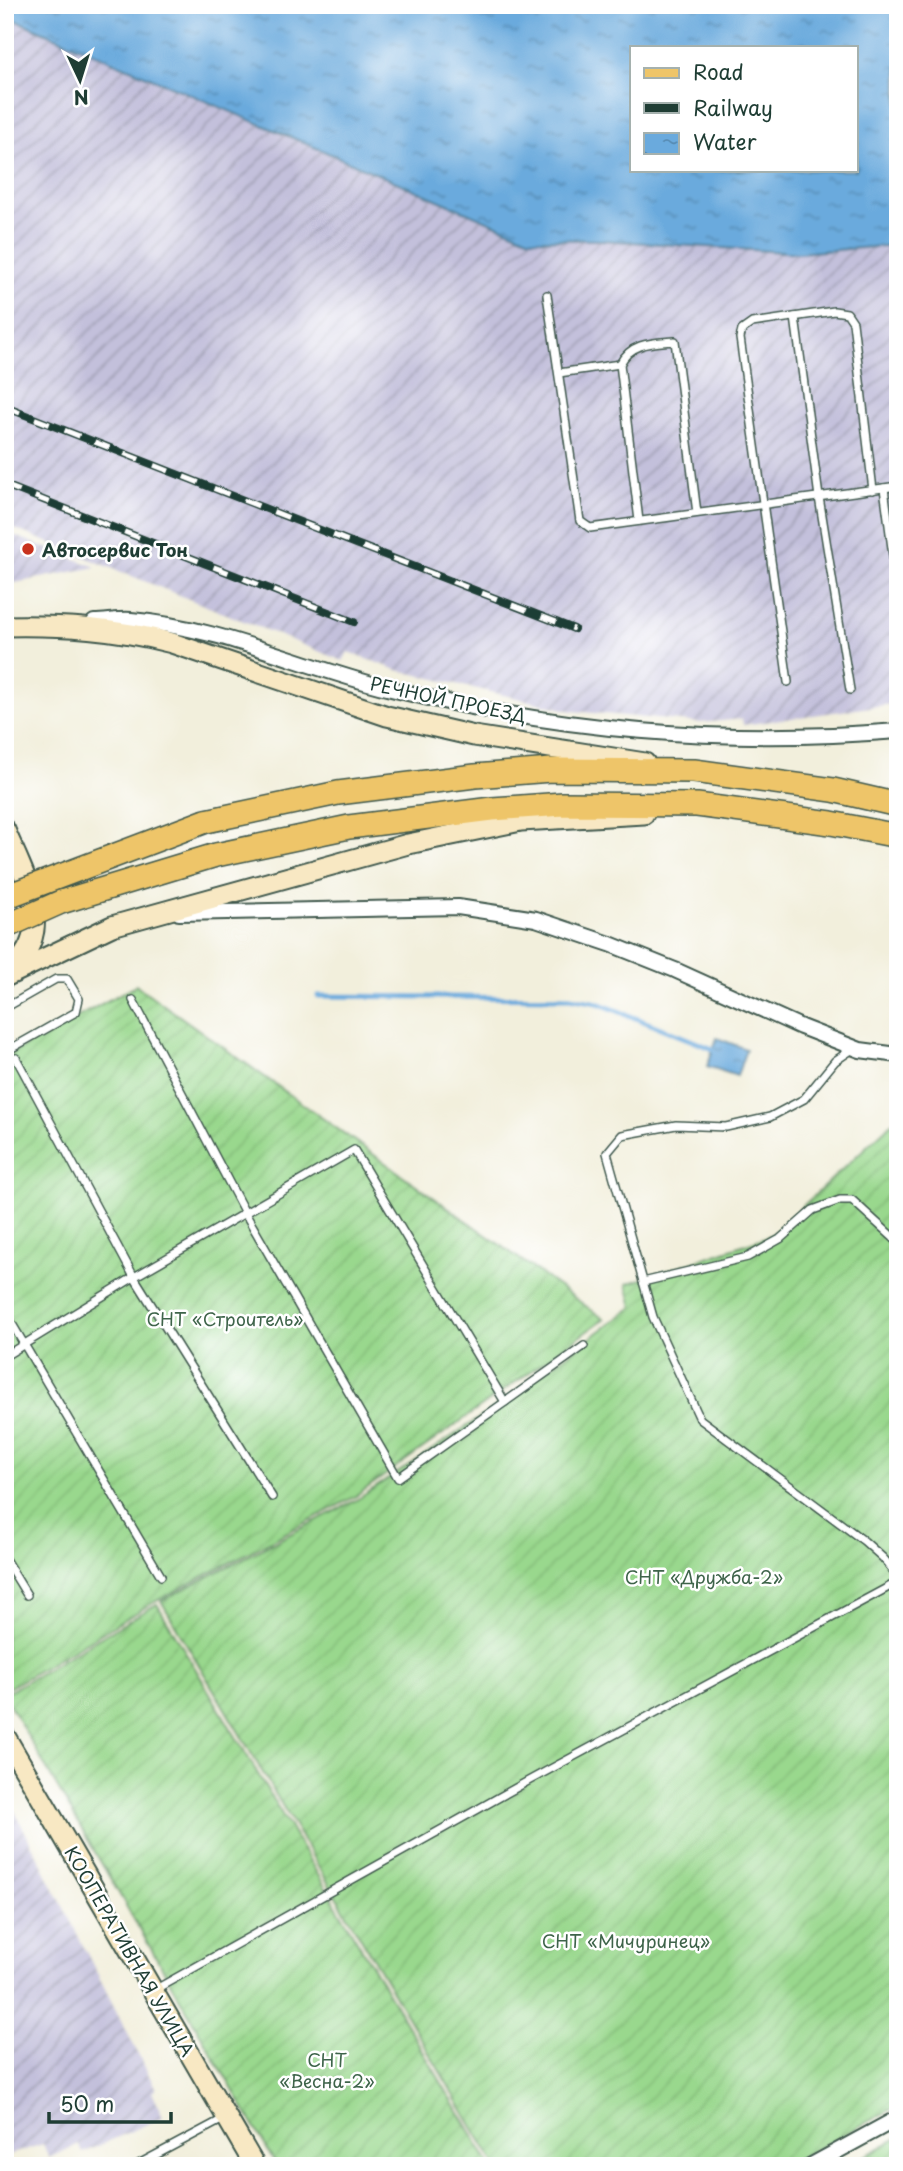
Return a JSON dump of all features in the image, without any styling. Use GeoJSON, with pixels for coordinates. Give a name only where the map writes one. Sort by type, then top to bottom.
{"type":"FeatureCollection","features":[{"type":"Feature","properties":{"kind":"main road","name":"РЕЧНОЙ ПРОЕЗД"},"geometry":{"type":"LineString","coordinates":[[5,626],[47,625]]}},
{"type":"Feature","properties":{"kind":"main road"},"geometry":{"type":"LineString","coordinates":[[47,625],[100,628],[138,634],[387,716],[474,736],[833,790],[898,805]]}},
{"type":"Feature","properties":{"kind":"main road"},"geometry":{"type":"LineString","coordinates":[[5,897],[206,821],[338,793],[475,776],[551,770],[694,771]]}},
{"type":"Feature","properties":{"kind":"main road"},"geometry":{"type":"LineString","coordinates":[[5,928],[61,902],[216,855],[349,827],[492,809],[562,804],[697,805],[831,822],[898,836]]}},
{"type":"Feature","properties":{"kind":"main road"},"geometry":{"type":"LineString","coordinates":[[5,976],[112,926],[408,844],[521,821],[728,809]]}},
{"type":"Feature","properties":{"kind":"main road"},"geometry":{"type":"LineString","coordinates":[[5,830],[33,900],[36,926],[25,955],[5,976]]}},
{"type":"Feature","properties":{"kind":"main road","name":"КООПЕРАТИВНАЯ УЛИЦА"},"geometry":{"type":"LineString","coordinates":[[6,1740],[256,2166]]}},
{"type":"Feature","properties":{"kind":"street","name":"РЕЧНОЙ ПРОЕЗД"},"geometry":{"type":"LineString","coordinates":[[47,625],[129,620],[171,626],[274,652],[384,688],[496,713],[623,731],[691,736],[790,737],[898,731]]}},
{"type":"Feature","properties":{"kind":"street"},"geometry":{"type":"LineString","coordinates":[[156,914],[458,907],[536,919],[675,970],[854,1048],[898,1055]]}},
{"type":"Feature","properties":{"kind":"street"},"geometry":{"type":"LineString","coordinates":[[810,2166],[898,2118]]}},
{"type":"Feature","properties":{"kind":"lane"},"geometry":{"type":"LineString","coordinates":[[547,295],[580,521],[590,528],[898,486]]}},
{"type":"Feature","properties":{"kind":"lane"},"geometry":{"type":"LineString","coordinates":[[788,682],[740,338],[742,330],[752,323],[834,311],[847,313],[853,322],[873,490]]}},
{"type":"Feature","properties":{"kind":"lane"},"geometry":{"type":"LineString","coordinates":[[795,317],[819,497],[850,690]]}},
{"type":"Feature","properties":{"kind":"lane"},"geometry":{"type":"LineString","coordinates":[[639,521],[620,364],[624,355],[636,346],[675,341],[697,513]]}},
{"type":"Feature","properties":{"kind":"lane"},"geometry":{"type":"LineString","coordinates":[[559,373],[620,364]]}},
{"type":"Feature","properties":{"kind":"lane"},"geometry":{"type":"LineString","coordinates":[[884,488],[898,593]]}},
{"type":"Feature","properties":{"kind":"lane"},"geometry":{"type":"LineString","coordinates":[[5,1008],[56,979],[67,979],[79,999],[76,1012],[5,1052]]}},
{"type":"Feature","properties":{"kind":"lane"},"geometry":{"type":"LineString","coordinates":[[132,1000],[245,1213],[398,1478],[584,1346]]}},
{"type":"Feature","properties":{"kind":"lane"},"geometry":{"type":"LineString","coordinates":[[854,1048],[835,1061],[804,1099],[770,1117],[726,1127],[676,1125],[622,1135],[607,1153],[653,1317],[699,1419],[863,1541],[883,1558],[898,1576]]}},
{"type":"Feature","properties":{"kind":"lane"},"geometry":{"type":"LineString","coordinates":[[16,1058],[134,1277],[272,1497]]}},
{"type":"Feature","properties":{"kind":"lane"},"geometry":{"type":"LineString","coordinates":[[5,1356],[134,1277],[354,1150],[505,1402]]}},
{"type":"Feature","properties":{"kind":"lane"},"geometry":{"type":"LineString","coordinates":[[643,1282],[748,1258],[780,1238],[813,1210],[846,1199],[855,1203],[898,1242]]}},
{"type":"Feature","properties":{"kind":"lane"},"geometry":{"type":"LineString","coordinates":[[5,1312],[161,1576]]}},
{"type":"Feature","properties":{"kind":"lane"},"geometry":{"type":"LineString","coordinates":[[5,1559],[27,1595]]}},
{"type":"Feature","properties":{"kind":"lane"},"geometry":{"type":"LineString","coordinates":[[153,1991],[193,1966],[518,1786],[898,1582]]}},
{"type":"Feature","properties":{"kind":"lane"},"geometry":{"type":"LineString","coordinates":[[135,2166],[227,2117]]}},
{"type":"Feature","properties":{"kind":"shaded area"},"geometry":{"type":"Polygon","coordinates":[[[5,16],[530,239],[601,240],[798,253],[898,245],[898,703],[743,725],[742,719],[701,723],[572,711],[397,670],[348,652],[343,661],[5,525],[5,16]]]}},
{"type":"Feature","properties":{"kind":"shaded area","name":"Автосервис Тон"},"geometry":{"type":"Polygon","coordinates":[[[5,532],[96,567],[5,585],[5,532]]]}},
{"type":"Feature","properties":{"kind":"shaded area"},"geometry":{"type":"Polygon","coordinates":[[[5,1792],[156,2089],[152,2092],[163,2117],[82,2153],[78,2144],[49,2158],[43,2144],[5,2156],[5,1792]]]}},
{"type":"Feature","properties":{"kind":"green space","name":"СНТ «Строитель»"},"geometry":{"type":"Polygon","coordinates":[[[136,985],[604,1319],[356,1496],[156,1601],[5,1690],[5,1057],[136,985]]]}},
{"type":"Feature","properties":{"kind":"green space","name":"СНТ «Мичуринец»"},"geometry":{"type":"Polygon","coordinates":[[[898,1117],[898,2106],[784,2166],[496,2166],[161,1601],[358,1499],[484,1415],[633,1307],[627,1284],[772,1235],[898,1117]]]}},
{"type":"Feature","properties":{"kind":"green space","name":"СНТ «Весна-2»"},"geometry":{"type":"Polygon","coordinates":[[[157,1604],[491,2166],[277,2166],[5,1697],[5,1694],[157,1604]]]}},
{"type":"Feature","properties":{"kind":"green space"},"geometry":{"type":"Polygon","coordinates":[[[898,2138],[898,2166],[847,2166],[898,2138]]]}},
{"type":"Feature","properties":{"kind":"water"},"geometry":{"type":"Polygon","coordinates":[[[5,5],[898,5],[898,245],[798,253],[601,240],[530,239],[6,16],[5,5]]]}},
{"type":"Feature","properties":{"kind":"water"},"geometry":{"type":"Polygon","coordinates":[[[717,1038],[746,1049],[737,1076],[707,1066],[717,1038]]]}},
{"type":"Feature","properties":{"kind":"waterway"},"geometry":{"type":"LineString","coordinates":[[318,996],[570,998],[598,1003],[713,1049]]}},
{"type":"Feature","properties":{"kind":"railway"},"geometry":{"type":"LineString","coordinates":[[5,407],[574,629]]}},
{"type":"Feature","properties":{"kind":"railway"},"geometry":{"type":"LineString","coordinates":[[5,485],[354,622]]}},
{"type":"Feature","properties":{"kind":"place","name":"Автосервис Тон"},"geometry":{"type":"Point","coordinates":[28,549]}},
{"type":"Feature","properties":{"kind":"park label","name":"СНТ «Дружба-2»"},"geometry":{"type":"Point","coordinates":[704,1576]}}]}
